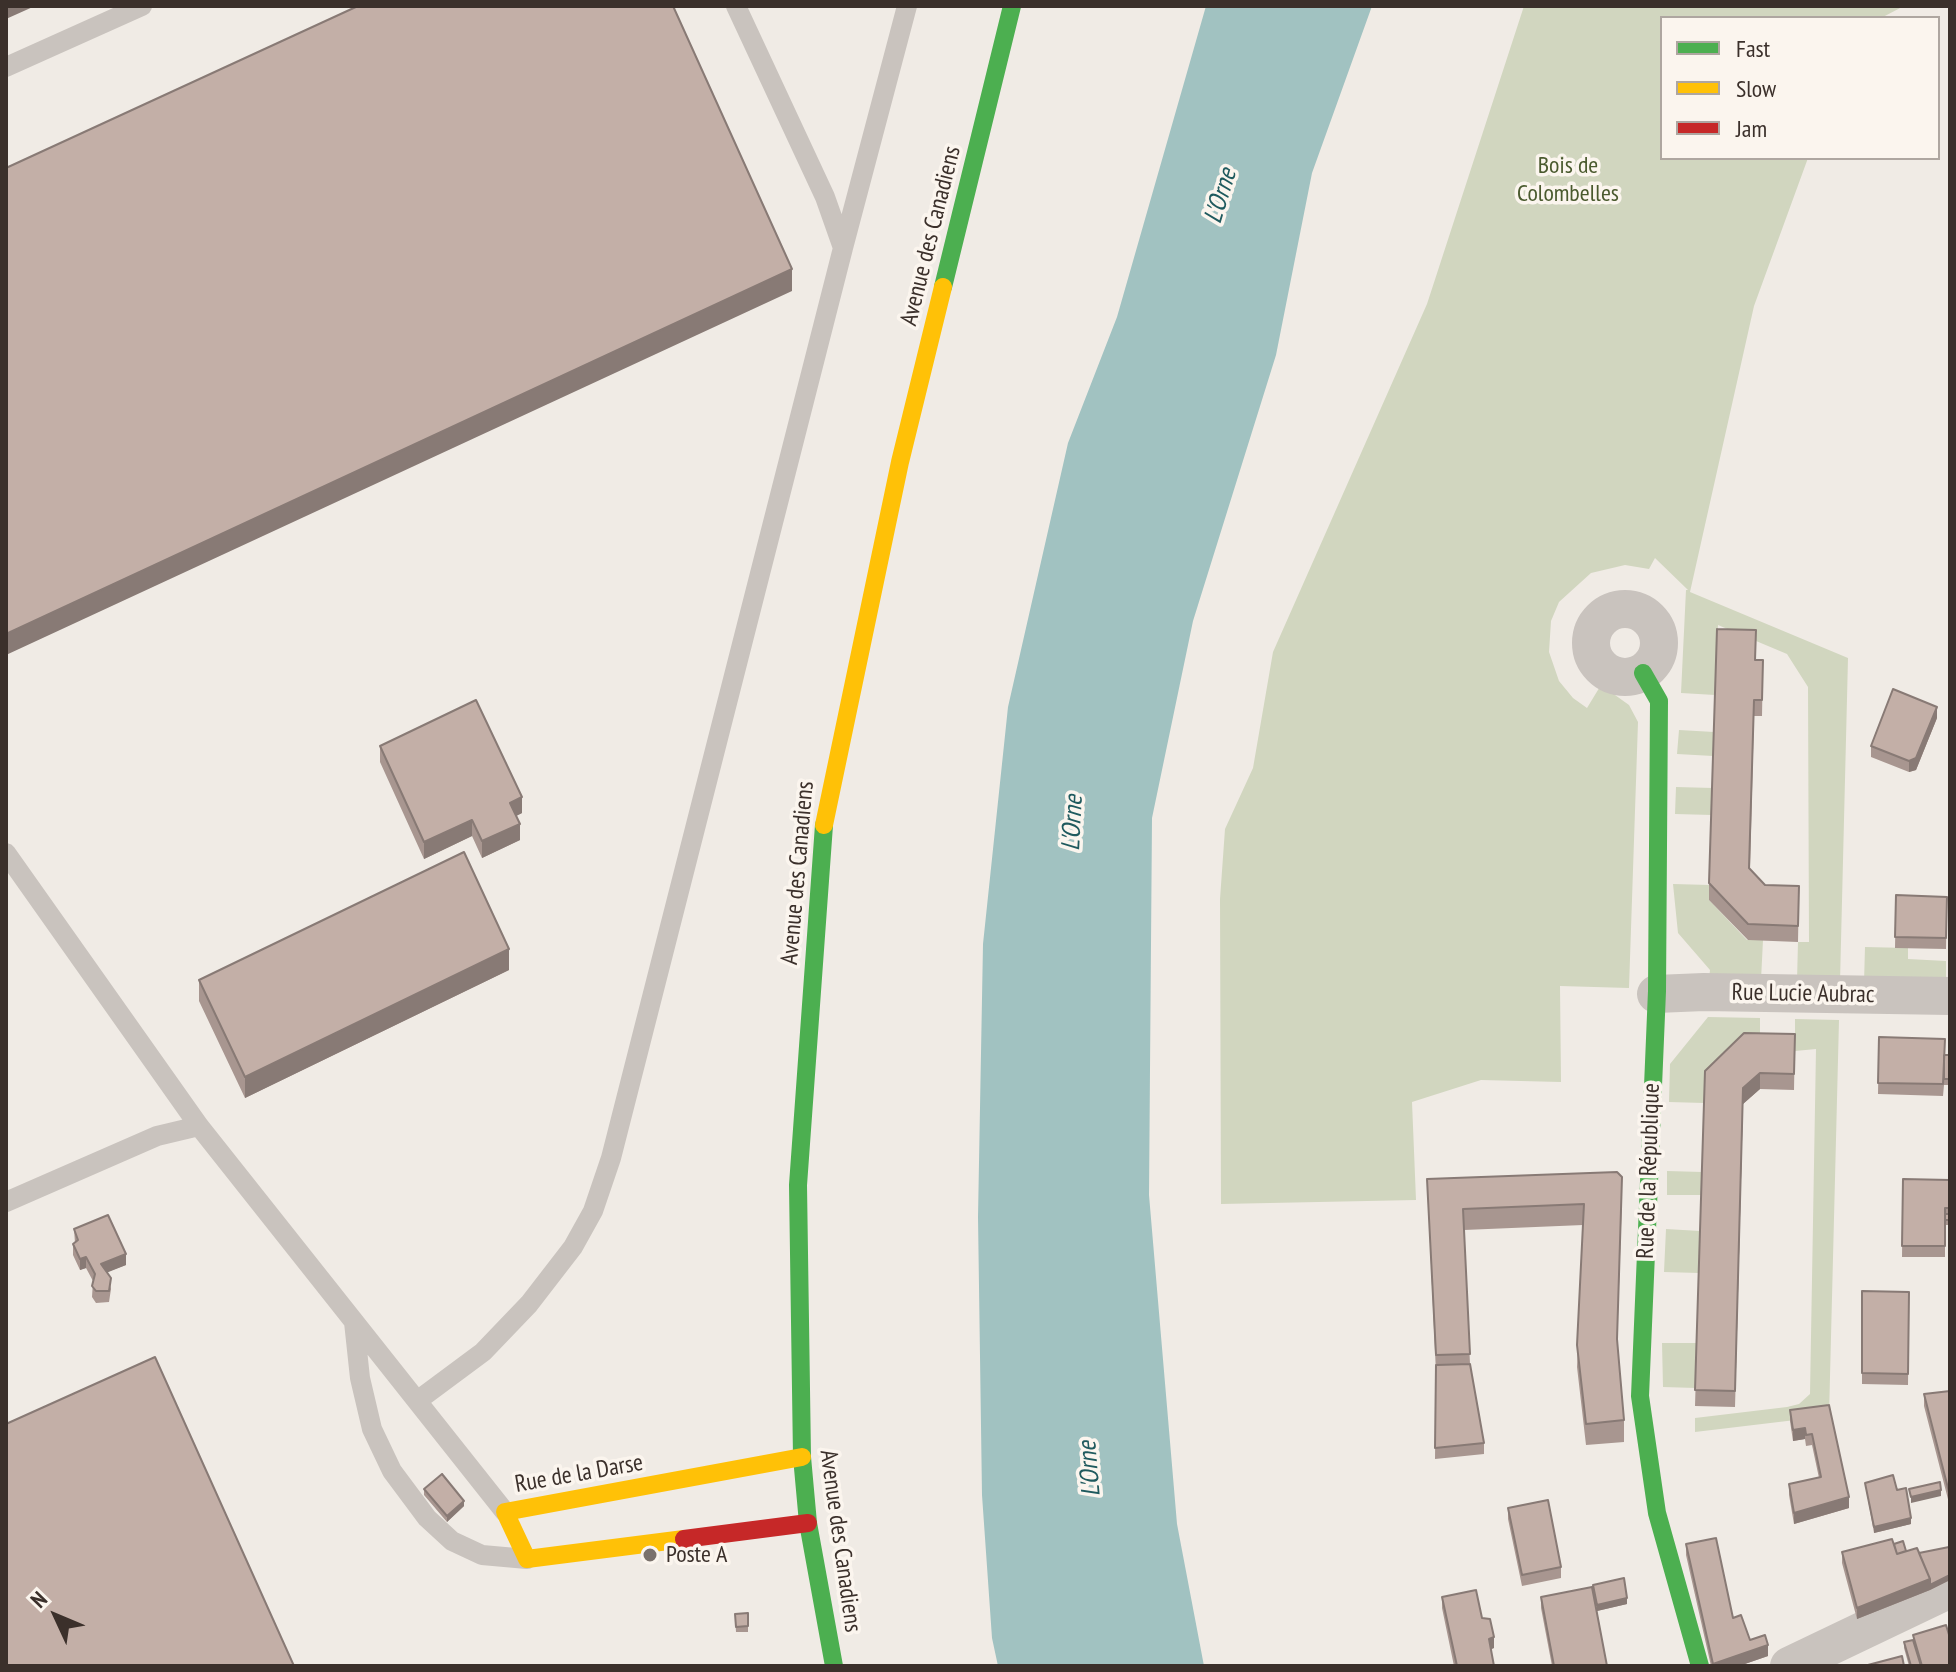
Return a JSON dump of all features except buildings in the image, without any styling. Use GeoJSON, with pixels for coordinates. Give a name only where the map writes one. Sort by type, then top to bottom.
{"type":"FeatureCollection","features":[{"type":"Feature","properties":{"kind":"street","name":"Avenue des Canadiens"},"geometry":{"type":"LineString","coordinates":[[834,1666],[808,1523],[802,1457],[798,1185],[825,805],[900,462],[1012,6]]}},
{"type":"Feature","properties":{"kind":"street","name":"Rue de la République"},"geometry":{"type":"LineString","coordinates":[[1643,673],[1659,701],[1656,994],[1640,1396],[1657,1513],[1700,1666]]}},
{"type":"Feature","properties":{"kind":"street","name":"Rue Lucie Aubrac"},"geometry":{"type":"LineString","coordinates":[[1656,994],[1950,996]]}},
{"type":"Feature","properties":{"kind":"street","name":"Rue de la Darse"},"geometry":{"type":"LineString","coordinates":[[527,1559],[505,1512],[802,1457]]}},
{"type":"Feature","properties":{"kind":"street"},"geometry":{"type":"LineString","coordinates":[[527,1559],[808,1523]]}},
{"type":"Feature","properties":{"kind":"street"},"geometry":{"type":"LineString","coordinates":[[1789,1666],[1950,1589]]}},
{"type":"Feature","properties":{"kind":"lane"},"geometry":{"type":"LineString","coordinates":[[6,67],[142,6]]}},
{"type":"Feature","properties":{"kind":"lane"},"geometry":{"type":"LineString","coordinates":[[736,6],[825,197],[843,248]]}},
{"type":"Feature","properties":{"kind":"lane"},"geometry":{"type":"LineString","coordinates":[[417,1401],[483,1352],[529,1304],[573,1247],[593,1211],[615,1143],[907,6]]}},
{"type":"Feature","properties":{"kind":"lane"},"geometry":{"type":"LineString","coordinates":[[6,853],[199,1126],[505,1512]]}},
{"type":"Feature","properties":{"kind":"lane"},"geometry":{"type":"LineString","coordinates":[[6,1202],[157,1136],[199,1126]]}},
{"type":"Feature","properties":{"kind":"lane"},"geometry":{"type":"LineString","coordinates":[[354,1322],[360,1378],[372,1429],[392,1471],[427,1518],[452,1541],[482,1555],[527,1559]]}},
{"type":"Feature","properties":{"kind":"green space","name":"Bois de Colombelles"},"geometry":{"type":"Polygon","coordinates":[[[1524,6],[1904,6],[1885,16],[1660,16],[1660,160],[1807,160],[1754,306],[1690,592],[1848,658],[1840,982],[1797,981],[1798,942],[1809,942],[1808,687],[1787,654],[1718,625],[1715,695],[1681,693],[1688,590],[1655,558],[1649,569],[1625,565],[1591,573],[1559,602],[1551,621],[1549,652],[1559,681],[1573,698],[1587,708],[1601,685],[1629,705],[1638,722],[1629,988],[1560,986],[1561,1082],[1481,1080],[1412,1102],[1416,1200],[1221,1204],[1220,899],[1225,829],[1253,768],[1273,652],[1427,304],[1524,6]]]}},
{"type":"Feature","properties":{"kind":"green space"},"geometry":{"type":"Polygon","coordinates":[[[1679,730],[1714,732],[1713,756],[1677,754],[1679,730]]]}},
{"type":"Feature","properties":{"kind":"green space"},"geometry":{"type":"Polygon","coordinates":[[[1676,787],[1713,788],[1712,815],[1675,814],[1676,787]]]}},
{"type":"Feature","properties":{"kind":"green space"},"geometry":{"type":"Polygon","coordinates":[[[1673,884],[1710,885],[1709,900],[1747,940],[1763,940],[1761,980],[1709,979],[1710,970],[1678,933],[1673,884]]]}},
{"type":"Feature","properties":{"kind":"green space"},"geometry":{"type":"Polygon","coordinates":[[[1865,947],[1908,948],[1908,959],[1946,961],[1946,985],[1864,983],[1865,947]]]}},
{"type":"Feature","properties":{"kind":"green space"},"geometry":{"type":"Polygon","coordinates":[[[1708,1017],[1760,1018],[1760,1050],[1704,1103],[1669,1102],[1670,1064],[1708,1017]]]}},
{"type":"Feature","properties":{"kind":"green space"},"geometry":{"type":"Polygon","coordinates":[[[1795,1019],[1839,1020],[1829,1416],[1695,1432],[1695,1418],[1787,1407],[1799,1404],[1810,1394],[1816,1049],[1795,1051],[1795,1019]]]}},
{"type":"Feature","properties":{"kind":"green space"},"geometry":{"type":"Polygon","coordinates":[[[1667,1171],[1702,1172],[1701,1195],[1667,1195],[1667,1171]]]}},
{"type":"Feature","properties":{"kind":"green space"},"geometry":{"type":"Polygon","coordinates":[[[1666,1229],[1700,1231],[1699,1273],[1664,1272],[1666,1229]]]}},
{"type":"Feature","properties":{"kind":"green space"},"geometry":{"type":"Polygon","coordinates":[[[1662,1343],[1697,1343],[1696,1388],[1663,1387],[1662,1343]]]}},
{"type":"Feature","properties":{"kind":"water","name":"L'Orne"},"geometry":{"type":"Polygon","coordinates":[[[1206,6],[1372,6],[1312,173],[1276,355],[1193,621],[1152,818],[1149,1195],[1177,1524],[1204,1666],[998,1666],[992,1638],[982,1495],[978,1217],[983,944],[1008,707],[1068,443],[1117,317],[1206,6]]]}},
{"type":"Feature","properties":{"kind":"traffic: fast"},"geometry":{"type":"LineString","coordinates":[[943,287],[1012,6]]}},
{"type":"Feature","properties":{"kind":"traffic: fast"},"geometry":{"type":"LineString","coordinates":[[1643,673],[1659,701],[1657,991],[1640,1396],[1657,1513],[1700,1666]]}},
{"type":"Feature","properties":{"kind":"traffic: fast"},"geometry":{"type":"LineString","coordinates":[[824,825],[798,1185],[802,1457],[808,1523],[834,1666]]}},
{"type":"Feature","properties":{"kind":"traffic: slow"},"geometry":{"type":"LineString","coordinates":[[824,825],[900,462],[943,287]]}},
{"type":"Feature","properties":{"kind":"traffic: slow"},"geometry":{"type":"LineString","coordinates":[[684,1539],[527,1559],[505,1512],[802,1457]]}},
{"type":"Feature","properties":{"kind":"traffic: jam"},"geometry":{"type":"LineString","coordinates":[[684,1539],[808,1523]]}},
{"type":"Feature","properties":{"kind":"place","name":"Poste A"},"geometry":{"type":"Point","coordinates":[650,1555]}}]}
